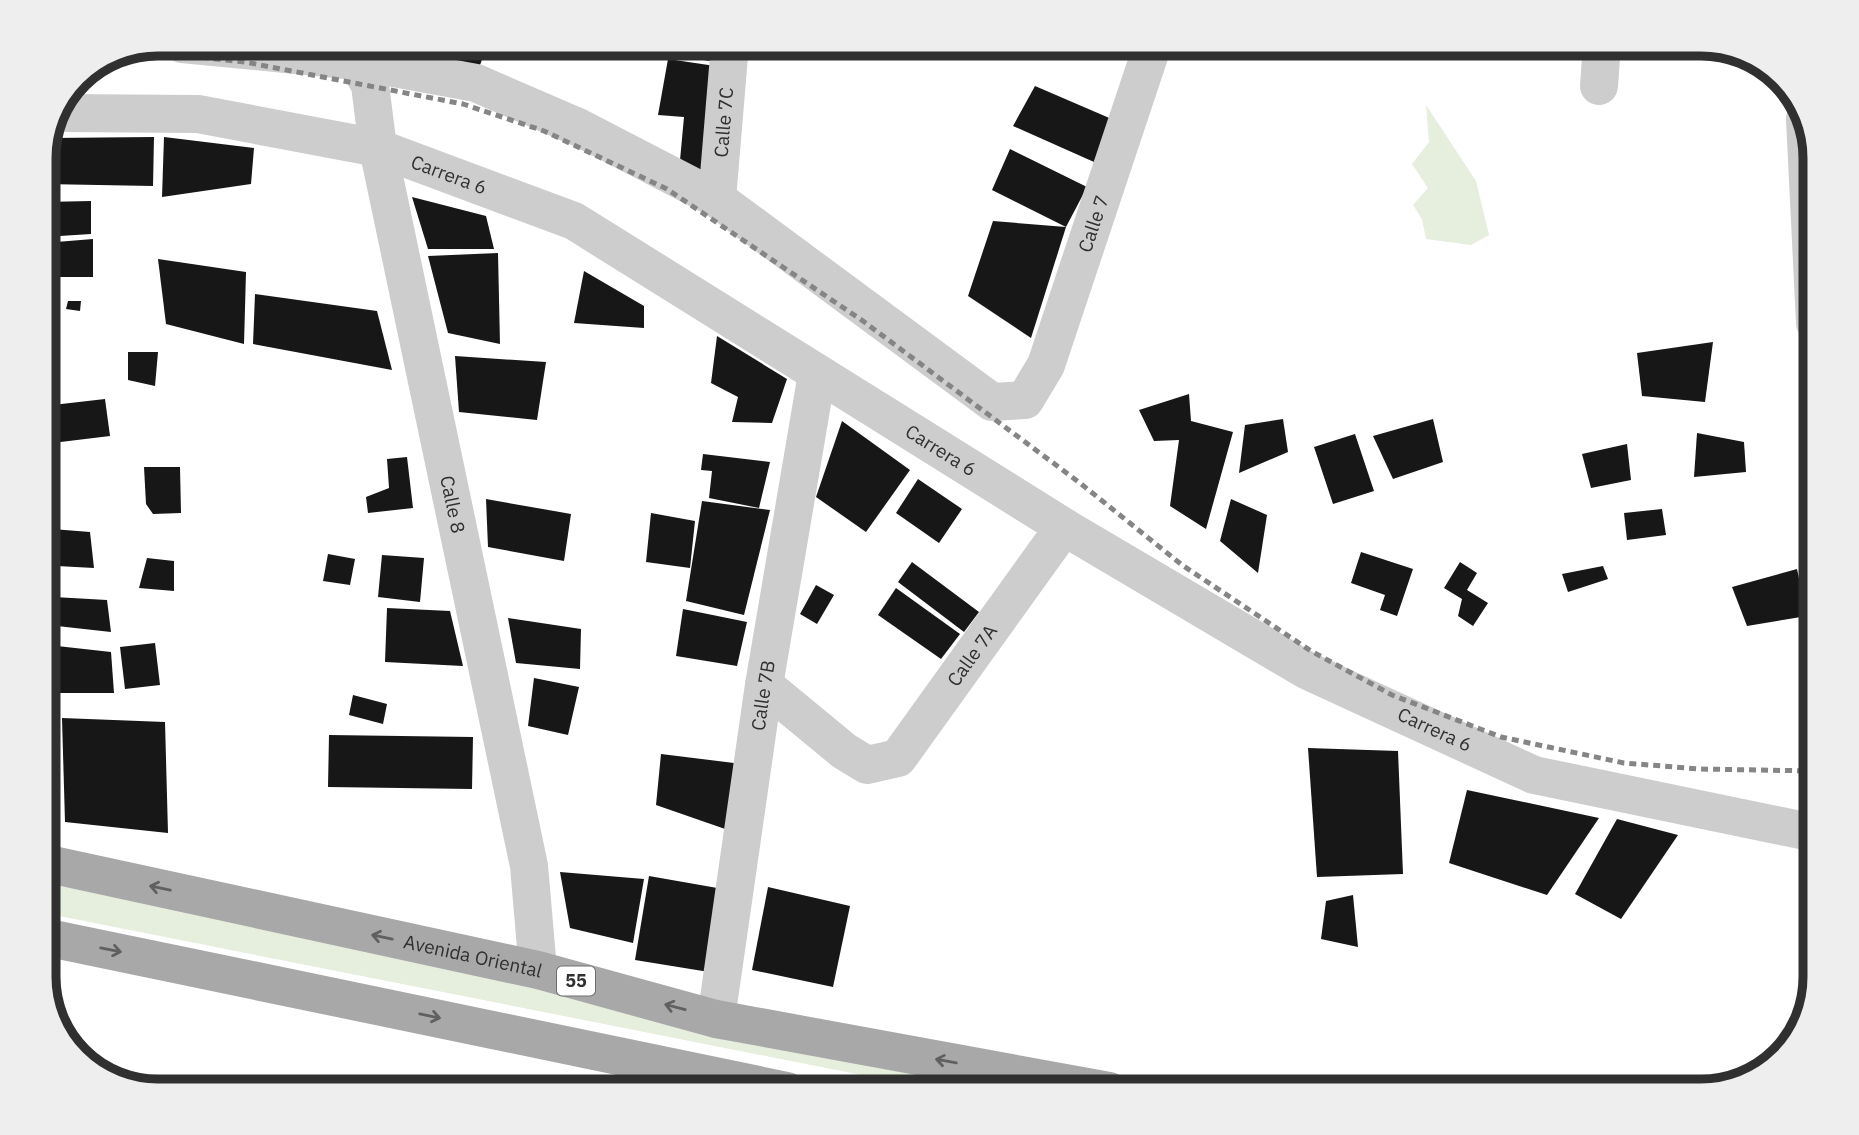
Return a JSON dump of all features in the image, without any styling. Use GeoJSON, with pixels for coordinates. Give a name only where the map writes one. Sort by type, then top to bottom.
{"type":"FeatureCollection","features":[{"type":"Feature","properties":{"kind":"main road","name":"Avenida Oriental"},"geometry":{"type":"LineString","coordinates":[[56,866],[538,970],[716,1019],[1044,1079]]}},
{"type":"Feature","properties":{"kind":"main road"},"geometry":{"type":"LineString","coordinates":[[56,939],[729,1079]]}},
{"type":"Feature","properties":{"kind":"street","name":"Calle 8"},"geometry":{"type":"LineString","coordinates":[[356,56],[370,85],[378,148],[529,866],[538,970]]}},
{"type":"Feature","properties":{"kind":"street"},"geometry":{"type":"LineString","coordinates":[[370,56],[476,83],[580,128],[717,199]]}},
{"type":"Feature","properties":{"kind":"street","name":"Calle 7C"},"geometry":{"type":"LineString","coordinates":[[717,199],[729,56]]}},
{"type":"Feature","properties":{"kind":"street","name":"Calle 7"},"geometry":{"type":"LineString","coordinates":[[717,199],[992,402],[1025,400],[1046,365],[1149,56]]}},
{"type":"Feature","properties":{"kind":"street"},"geometry":{"type":"LineString","coordinates":[[1599,86],[1601,56]]}},
{"type":"Feature","properties":{"kind":"street","name":"Carrera 6"},"geometry":{"type":"LineString","coordinates":[[67,113],[198,114],[378,148],[574,220],[1064,527],[1306,670],[1534,775],[1803,831]]}},
{"type":"Feature","properties":{"kind":"street","name":"Calle 7B"},"geometry":{"type":"LineString","coordinates":[[716,1019],[764,685],[817,374]]}},
{"type":"Feature","properties":{"kind":"street","name":"Calle 7A"},"geometry":{"type":"LineString","coordinates":[[764,685],[844,751],[867,765],[898,758],[1064,527]]}},
{"type":"Feature","properties":{"kind":"green space"},"geometry":{"type":"Polygon","coordinates":[[[1426,105],[1476,181],[1489,235],[1471,245],[1426,239],[1422,219],[1413,205],[1428,188],[1412,164],[1429,142],[1426,105]]]}},
{"type":"Feature","properties":{"kind":"green space"},"geometry":{"type":"Polygon","coordinates":[[[56,885],[175,906],[1036,1079],[881,1079],[56,915],[56,885]]]}},
{"type":"Feature","properties":{"kind":"building"},"geometry":{"type":"Polygon","coordinates":[[[370,56],[483,56],[480,65],[370,56]]]}},
{"type":"Feature","properties":{"kind":"building"},"geometry":{"type":"Polygon","coordinates":[[[678,56],[716,56],[716,62],[678,56]]]}},
{"type":"Feature","properties":{"kind":"building"},"geometry":{"type":"Polygon","coordinates":[[[668,59],[722,67],[709,176],[679,171],[684,117],[658,115],[668,59]]]}},
{"type":"Feature","properties":{"kind":"building"},"geometry":{"type":"Polygon","coordinates":[[[1035,86],[1114,120],[1094,162],[1013,126],[1035,86]]]}},
{"type":"Feature","properties":{"kind":"building"},"geometry":{"type":"Polygon","coordinates":[[[154,137],[153,186],[56,184],[58,138],[154,137]]]}},
{"type":"Feature","properties":{"kind":"building"},"geometry":{"type":"Polygon","coordinates":[[[164,137],[254,148],[251,184],[162,197],[164,137]]]}},
{"type":"Feature","properties":{"kind":"building"},"geometry":{"type":"Polygon","coordinates":[[[1010,149],[1087,187],[1066,227],[992,190],[1010,149]]]}},
{"type":"Feature","properties":{"kind":"building"},"geometry":{"type":"Polygon","coordinates":[[[412,197],[486,216],[494,249],[428,249],[412,197]]]}},
{"type":"Feature","properties":{"kind":"building"},"geometry":{"type":"Polygon","coordinates":[[[91,201],[91,234],[56,236],[56,202],[91,201]]]}},
{"type":"Feature","properties":{"kind":"building"},"geometry":{"type":"Polygon","coordinates":[[[993,221],[1066,227],[1031,338],[968,296],[993,221]]]}},
{"type":"Feature","properties":{"kind":"building"},"geometry":{"type":"Polygon","coordinates":[[[93,239],[93,277],[56,277],[56,242],[93,239]]]}},
{"type":"Feature","properties":{"kind":"building"},"geometry":{"type":"Polygon","coordinates":[[[498,253],[500,344],[448,333],[428,256],[498,253]]]}},
{"type":"Feature","properties":{"kind":"building"},"geometry":{"type":"Polygon","coordinates":[[[158,259],[246,272],[244,344],[166,324],[158,259]]]}},
{"type":"Feature","properties":{"kind":"building"},"geometry":{"type":"Polygon","coordinates":[[[584,271],[644,306],[644,328],[574,323],[584,271]]]}},
{"type":"Feature","properties":{"kind":"building"},"geometry":{"type":"Polygon","coordinates":[[[255,294],[377,311],[392,370],[253,344],[255,294]]]}},
{"type":"Feature","properties":{"kind":"building"},"geometry":{"type":"Polygon","coordinates":[[[68,301],[81,301],[80,311],[66,309],[68,301]]]}},
{"type":"Feature","properties":{"kind":"building"},"geometry":{"type":"Polygon","coordinates":[[[717,336],[787,379],[772,423],[732,422],[738,397],[711,383],[717,336]]]}},
{"type":"Feature","properties":{"kind":"building"},"geometry":{"type":"Polygon","coordinates":[[[1713,342],[1705,402],[1642,396],[1637,353],[1713,342]]]}},
{"type":"Feature","properties":{"kind":"building"},"geometry":{"type":"Polygon","coordinates":[[[128,352],[158,352],[155,386],[128,380],[128,352]]]}},
{"type":"Feature","properties":{"kind":"building"},"geometry":{"type":"Polygon","coordinates":[[[455,356],[546,362],[537,420],[459,412],[455,356]]]}},
{"type":"Feature","properties":{"kind":"building"},"geometry":{"type":"Polygon","coordinates":[[[1189,394],[1191,421],[1233,432],[1206,529],[1170,506],[1179,440],[1154,441],[1139,410],[1189,394]]]}},
{"type":"Feature","properties":{"kind":"building"},"geometry":{"type":"Polygon","coordinates":[[[105,399],[110,436],[56,443],[56,405],[105,399]]]}},
{"type":"Feature","properties":{"kind":"building"},"geometry":{"type":"Polygon","coordinates":[[[1283,419],[1288,452],[1239,473],[1245,425],[1283,419]]]}},
{"type":"Feature","properties":{"kind":"building"},"geometry":{"type":"Polygon","coordinates":[[[1433,419],[1443,462],[1393,479],[1373,436],[1433,419]]]}},
{"type":"Feature","properties":{"kind":"building"},"geometry":{"type":"Polygon","coordinates":[[[842,421],[910,470],[866,532],[816,497],[842,421]]]}},
{"type":"Feature","properties":{"kind":"building"},"geometry":{"type":"Polygon","coordinates":[[[1697,433],[1744,442],[1746,472],[1694,477],[1697,433]]]}},
{"type":"Feature","properties":{"kind":"building"},"geometry":{"type":"Polygon","coordinates":[[[1355,434],[1374,491],[1333,504],[1314,447],[1355,434]]]}},
{"type":"Feature","properties":{"kind":"building"},"geometry":{"type":"Polygon","coordinates":[[[1627,444],[1631,480],[1591,488],[1582,454],[1627,444]]]}},
{"type":"Feature","properties":{"kind":"building"},"geometry":{"type":"Polygon","coordinates":[[[703,454],[770,462],[759,508],[709,498],[712,471],[701,470],[703,454]]]}},
{"type":"Feature","properties":{"kind":"building"},"geometry":{"type":"Polygon","coordinates":[[[407,457],[413,508],[368,513],[366,497],[389,488],[387,459],[407,457]]]}},
{"type":"Feature","properties":{"kind":"building"},"geometry":{"type":"Polygon","coordinates":[[[144,467],[180,467],[181,513],[153,514],[146,504],[144,467]]]}},
{"type":"Feature","properties":{"kind":"building"},"geometry":{"type":"Polygon","coordinates":[[[918,479],[962,509],[939,543],[896,513],[918,479]]]}},
{"type":"Feature","properties":{"kind":"building"},"geometry":{"type":"Polygon","coordinates":[[[486,499],[571,514],[564,561],[488,547],[486,499]]]}},
{"type":"Feature","properties":{"kind":"building"},"geometry":{"type":"Polygon","coordinates":[[[1231,499],[1267,515],[1258,573],[1220,541],[1231,499]]]}},
{"type":"Feature","properties":{"kind":"building"},"geometry":{"type":"Polygon","coordinates":[[[702,501],[770,510],[744,615],[686,601],[702,501]]]}},
{"type":"Feature","properties":{"kind":"building"},"geometry":{"type":"Polygon","coordinates":[[[1662,509],[1666,535],[1627,540],[1624,513],[1662,509]]]}},
{"type":"Feature","properties":{"kind":"building"},"geometry":{"type":"Polygon","coordinates":[[[651,513],[695,521],[690,568],[646,562],[651,513]]]}},
{"type":"Feature","properties":{"kind":"building"},"geometry":{"type":"Polygon","coordinates":[[[56,529],[90,532],[94,568],[57,566],[56,529]]]}},
{"type":"Feature","properties":{"kind":"building"},"geometry":{"type":"Polygon","coordinates":[[[1361,552],[1413,569],[1397,616],[1380,610],[1385,595],[1351,583],[1361,552]]]}},
{"type":"Feature","properties":{"kind":"building"},"geometry":{"type":"Polygon","coordinates":[[[328,554],[355,559],[350,585],[323,581],[328,554]]]}},
{"type":"Feature","properties":{"kind":"building"},"geometry":{"type":"Polygon","coordinates":[[[382,555],[424,558],[420,602],[378,597],[382,555]]]}},
{"type":"Feature","properties":{"kind":"building"},"geometry":{"type":"Polygon","coordinates":[[[147,558],[174,561],[174,591],[139,588],[147,558]]]}},
{"type":"Feature","properties":{"kind":"building"},"geometry":{"type":"Polygon","coordinates":[[[912,562],[979,612],[964,632],[898,582],[912,562]]]}},
{"type":"Feature","properties":{"kind":"building"},"geometry":{"type":"Polygon","coordinates":[[[1460,562],[1477,573],[1467,590],[1488,603],[1473,626],[1458,616],[1462,599],[1444,588],[1460,562]]]}},
{"type":"Feature","properties":{"kind":"building"},"geometry":{"type":"Polygon","coordinates":[[[1603,566],[1608,579],[1568,592],[1562,574],[1603,566]]]}},
{"type":"Feature","properties":{"kind":"building"},"geometry":{"type":"Polygon","coordinates":[[[1797,569],[1803,597],[1803,617],[1747,626],[1732,587],[1797,569]]]}},
{"type":"Feature","properties":{"kind":"building"},"geometry":{"type":"Polygon","coordinates":[[[816,585],[834,595],[817,624],[800,614],[816,585]]]}},
{"type":"Feature","properties":{"kind":"building"},"geometry":{"type":"Polygon","coordinates":[[[896,588],[960,634],[941,659],[878,615],[896,588]]]}},
{"type":"Feature","properties":{"kind":"building"},"geometry":{"type":"Polygon","coordinates":[[[56,597],[107,600],[111,632],[57,626],[56,597]]]}},
{"type":"Feature","properties":{"kind":"building"},"geometry":{"type":"Polygon","coordinates":[[[387,608],[450,611],[463,666],[385,662],[387,608]]]}},
{"type":"Feature","properties":{"kind":"building"},"geometry":{"type":"Polygon","coordinates":[[[683,609],[747,622],[737,666],[676,656],[683,609]]]}},
{"type":"Feature","properties":{"kind":"building"},"geometry":{"type":"Polygon","coordinates":[[[508,618],[581,629],[580,669],[516,663],[508,618]]]}},
{"type":"Feature","properties":{"kind":"building"},"geometry":{"type":"Polygon","coordinates":[[[155,643],[160,685],[125,689],[120,647],[155,643]]]}},
{"type":"Feature","properties":{"kind":"building"},"geometry":{"type":"Polygon","coordinates":[[[57,646],[111,652],[114,693],[58,693],[57,646]]]}},
{"type":"Feature","properties":{"kind":"building"},"geometry":{"type":"Polygon","coordinates":[[[534,678],[579,687],[568,735],[528,726],[534,678]]]}},
{"type":"Feature","properties":{"kind":"building"},"geometry":{"type":"Polygon","coordinates":[[[353,695],[387,704],[383,724],[349,715],[353,695]]]}},
{"type":"Feature","properties":{"kind":"building"},"geometry":{"type":"Polygon","coordinates":[[[62,718],[165,722],[168,833],[65,822],[62,718]]]}},
{"type":"Feature","properties":{"kind":"building"},"geometry":{"type":"Polygon","coordinates":[[[329,735],[473,737],[472,789],[328,787],[329,735]]]}},
{"type":"Feature","properties":{"kind":"building"},"geometry":{"type":"Polygon","coordinates":[[[1308,748],[1398,751],[1403,874],[1317,877],[1308,748]]]}},
{"type":"Feature","properties":{"kind":"building"},"geometry":{"type":"Polygon","coordinates":[[[661,754],[734,763],[728,830],[656,805],[661,754]]]}},
{"type":"Feature","properties":{"kind":"building"},"geometry":{"type":"Polygon","coordinates":[[[1467,790],[1599,818],[1547,895],[1449,863],[1467,790]]]}},
{"type":"Feature","properties":{"kind":"building"},"geometry":{"type":"Polygon","coordinates":[[[1617,819],[1678,835],[1621,919],[1575,894],[1617,819]]]}},
{"type":"Feature","properties":{"kind":"building"},"geometry":{"type":"Polygon","coordinates":[[[560,872],[644,879],[633,943],[570,928],[560,872]]]}},
{"type":"Feature","properties":{"kind":"building"},"geometry":{"type":"Polygon","coordinates":[[[649,876],[723,889],[709,972],[635,960],[649,876]]]}},
{"type":"Feature","properties":{"kind":"building"},"geometry":{"type":"Polygon","coordinates":[[[768,887],[850,906],[833,987],[752,970],[768,887]]]}},
{"type":"Feature","properties":{"kind":"building"},"geometry":{"type":"Polygon","coordinates":[[[1353,895],[1358,947],[1321,939],[1326,901],[1353,895]]]}},
{"type":"Feature","properties":{"kind":"railway"},"geometry":{"type":"LineString","coordinates":[[189,56],[245,62],[463,104],[544,131],[667,189],[863,321],[1080,483],[1182,565],[1311,651],[1392,695],[1501,737],[1624,763],[1700,769],[1803,771]]}}]}
